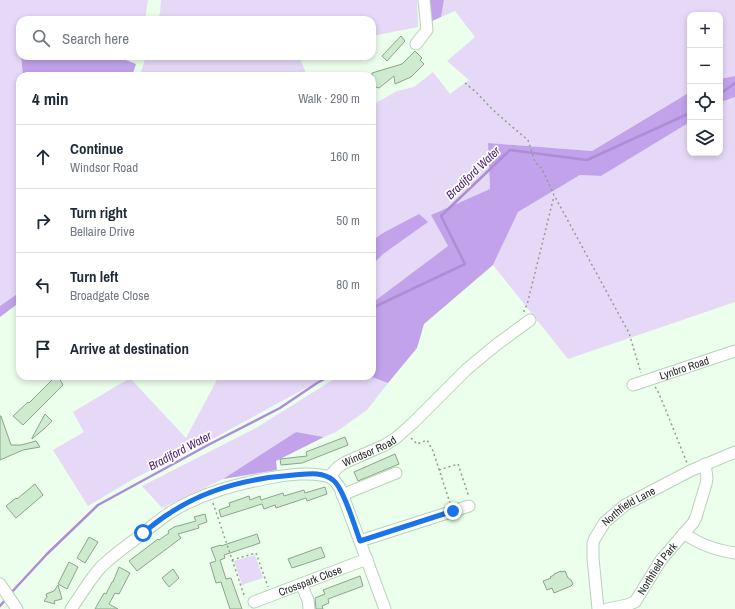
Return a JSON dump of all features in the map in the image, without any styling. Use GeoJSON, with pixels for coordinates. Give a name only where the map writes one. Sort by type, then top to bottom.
{"type":"FeatureCollection","features":[{"type":"Feature","properties":{"kind":"street"},"geometry":{"type":"LineString","coordinates":[[416,44],[426,30],[424,0]]}},
{"type":"Feature","properties":{"kind":"street","name":"Windsor Road"},"geometry":{"type":"LineString","coordinates":[[329,477],[338,467],[346,462],[392,441],[467,369],[530,320]]}},
{"type":"Feature","properties":{"kind":"street","name":"Lynbro Road"},"geometry":{"type":"LineString","coordinates":[[633,385],[735,351]]}},
{"type":"Feature","properties":{"kind":"street","name":"Northfield Lane"},"geometry":{"type":"LineString","coordinates":[[598,609],[593,543],[602,526],[611,516],[625,505],[690,470],[735,452]]}},
{"type":"Feature","properties":{"kind":"street","name":"Northfield Park"},"geometry":{"type":"LineString","coordinates":[[607,609],[627,605],[639,606],[661,560],[693,523],[696,517],[707,478],[705,464]]}},
{"type":"Feature","properties":{"kind":"street"},"geometry":{"type":"LineString","coordinates":[[342,495],[396,473]]}},
{"type":"Feature","properties":{"kind":"street"},"geometry":{"type":"LineString","coordinates":[[71,609],[94,576],[110,559],[170,513],[191,501],[210,493],[240,484],[278,476],[311,474],[329,477],[338,485],[386,609]]}},
{"type":"Feature","properties":{"kind":"street"},"geometry":{"type":"LineString","coordinates":[[360,541],[469,506]]}},
{"type":"Feature","properties":{"kind":"street","name":"Northfield Park"},"geometry":{"type":"LineString","coordinates":[[684,533],[692,539],[707,546],[718,550],[735,553]]}},
{"type":"Feature","properties":{"kind":"street","name":"Crosspark Close"},"geometry":{"type":"LineString","coordinates":[[250,602],[271,596],[367,559]]}},
{"type":"Feature","properties":{"kind":"street"},"geometry":{"type":"LineString","coordinates":[[301,584],[308,600],[309,609]]}},
{"type":"Feature","properties":{"kind":"street"},"geometry":{"type":"LineString","coordinates":[[2,588],[15,607]]}},
{"type":"Feature","properties":{"kind":"path"},"geometry":{"type":"LineString","coordinates":[[464,83],[528,140],[535,162],[542,169],[554,195],[629,334],[640,372],[657,389],[690,470]]}},
{"type":"Feature","properties":{"kind":"path"},"geometry":{"type":"LineString","coordinates":[[530,320],[525,314],[524,310],[527,305],[554,195]]}},
{"type":"Feature","properties":{"kind":"path"},"geometry":{"type":"LineString","coordinates":[[403,432],[417,444],[427,440],[433,451],[453,511]]}},
{"type":"Feature","properties":{"kind":"path"},"geometry":{"type":"LineString","coordinates":[[439,470],[458,464],[472,505],[469,506]]}},
{"type":"Feature","properties":{"kind":"path"},"geometry":{"type":"LineString","coordinates":[[210,493],[232,560],[250,602]]}},
{"type":"Feature","properties":{"kind":"path"},"geometry":{"type":"LineString","coordinates":[[232,560],[256,553],[271,596]]}},
{"type":"Feature","properties":{"kind":"shaded area"},"geometry":{"type":"Polygon","coordinates":[[[0,0],[148,0],[146,16],[16,16],[16,60],[21,60],[23,72],[16,72],[16,295],[0,306],[0,0]]]}},
{"type":"Feature","properties":{"kind":"shaded area"},"geometry":{"type":"Polygon","coordinates":[[[161,0],[417,0],[418,27],[376,35],[376,16],[159,16],[161,0]]]}},
{"type":"Feature","properties":{"kind":"shaded area"},"geometry":{"type":"Polygon","coordinates":[[[428,0],[444,0],[441,17],[430,22],[428,0]]]}},
{"type":"Feature","properties":{"kind":"shaded area"},"geometry":{"type":"Polygon","coordinates":[[[444,0],[735,0],[735,76],[723,78],[723,12],[687,12],[687,94],[592,151],[488,143],[490,189],[431,215],[448,246],[376,300],[376,103],[397,91],[414,87],[433,72],[450,94],[469,80],[447,61],[475,37],[455,11],[441,17],[444,0]]]}},
{"type":"Feature","properties":{"kind":"shaded area"},"geometry":{"type":"Polygon","coordinates":[[[21,60],[126,60],[136,64],[133,72],[23,72],[21,60]]]}},
{"type":"Feature","properties":{"kind":"shaded area"},"geometry":{"type":"Polygon","coordinates":[[[145,60],[301,60],[305,72],[141,72],[145,60]]]}},
{"type":"Feature","properties":{"kind":"shaded area"},"geometry":{"type":"Polygon","coordinates":[[[735,76],[735,97],[723,102],[723,84],[723,78],[735,76]]]}},
{"type":"Feature","properties":{"kind":"shaded area"},"geometry":{"type":"Polygon","coordinates":[[[687,94],[687,124],[601,176],[580,175],[518,212],[493,265],[424,324],[417,348],[388,383],[376,379],[376,300],[448,246],[431,215],[490,189],[488,143],[592,151],[687,94]]]}},
{"type":"Feature","properties":{"kind":"shaded area"},"geometry":{"type":"Polygon","coordinates":[[[735,97],[735,302],[568,359],[493,265],[518,212],[580,175],[601,176],[687,124],[687,156],[723,156],[724,101],[735,97]]]}},
{"type":"Feature","properties":{"kind":"shaded area"},"geometry":{"type":"Polygon","coordinates":[[[419,214],[428,222],[383,254],[376,261],[376,238],[419,214]]]}},
{"type":"Feature","properties":{"kind":"shaded area"},"geometry":{"type":"Polygon","coordinates":[[[16,295],[16,305],[0,317],[0,306],[16,295]]]}},
{"type":"Feature","properties":{"kind":"shaded area"},"geometry":{"type":"Polygon","coordinates":[[[376,379],[388,383],[367,410],[336,432],[324,437],[296,432],[223,479],[162,508],[142,486],[256,428],[333,380],[376,380],[376,379]]]}},
{"type":"Feature","properties":{"kind":"shaded area"},"geometry":{"type":"Polygon","coordinates":[[[127,380],[132,380],[186,438],[217,380],[321,380],[194,449],[135,478],[88,506],[53,450],[84,432],[73,412],[127,380]]]}},
{"type":"Feature","properties":{"kind":"shaded area"},"geometry":{"type":"Polygon","coordinates":[[[296,432],[324,437],[276,461],[277,470],[223,479],[296,432]]]}},
{"type":"Feature","properties":{"kind":"shaded area"},"geometry":{"type":"Polygon","coordinates":[[[255,555],[263,578],[242,585],[234,561],[255,555]]]}},
{"type":"Feature","properties":{"kind":"building"},"geometry":{"type":"Polygon","coordinates":[[[401,36],[405,41],[387,61],[382,56],[401,36]]]}},
{"type":"Feature","properties":{"kind":"building"},"geometry":{"type":"Polygon","coordinates":[[[415,51],[422,58],[420,60],[424,64],[411,77],[395,84],[394,76],[379,88],[376,87],[375,72],[402,64],[415,51]]]}},
{"type":"Feature","properties":{"kind":"building"},"geometry":{"type":"Polygon","coordinates":[[[52,380],[60,380],[63,385],[23,425],[13,416],[28,402],[29,403],[52,380]]]}},
{"type":"Feature","properties":{"kind":"building"},"geometry":{"type":"Polygon","coordinates":[[[45,414],[52,421],[32,439],[32,438],[45,414]]]}},
{"type":"Feature","properties":{"kind":"building"},"geometry":{"type":"Polygon","coordinates":[[[0,416],[11,445],[21,445],[36,441],[40,447],[23,450],[0,460],[0,416]]]}},
{"type":"Feature","properties":{"kind":"building"},"geometry":{"type":"Polygon","coordinates":[[[345,437],[348,445],[302,463],[281,465],[280,459],[307,456],[306,452],[345,437]]]}},
{"type":"Feature","properties":{"kind":"building"},"geometry":{"type":"Polygon","coordinates":[[[395,454],[399,464],[358,481],[354,472],[395,454]]]}},
{"type":"Feature","properties":{"kind":"building"},"geometry":{"type":"Polygon","coordinates":[[[35,484],[43,495],[16,518],[6,506],[35,484]]]}},
{"type":"Feature","properties":{"kind":"building"},"geometry":{"type":"Polygon","coordinates":[[[325,487],[327,494],[307,501],[306,498],[276,508],[275,505],[264,509],[262,504],[221,517],[219,510],[230,506],[229,503],[249,496],[250,500],[260,496],[261,500],[283,493],[284,496],[304,490],[305,493],[325,487]]]}},
{"type":"Feature","properties":{"kind":"building"},"geometry":{"type":"Polygon","coordinates":[[[205,514],[207,522],[198,525],[199,528],[178,534],[181,538],[137,571],[129,561],[158,539],[159,540],[169,533],[168,531],[174,527],[196,521],[194,517],[205,514]]]}},
{"type":"Feature","properties":{"kind":"building"},"geometry":{"type":"Polygon","coordinates":[[[257,534],[260,543],[224,555],[225,558],[220,560],[226,579],[231,578],[242,609],[230,609],[221,582],[216,583],[210,563],[216,561],[211,548],[257,534]]]}},
{"type":"Feature","properties":{"kind":"building"},"geometry":{"type":"Polygon","coordinates":[[[89,537],[98,542],[85,563],[77,558],[89,537]]]}},
{"type":"Feature","properties":{"kind":"building"},"geometry":{"type":"Polygon","coordinates":[[[321,547],[325,557],[292,568],[288,559],[321,547]]]}},
{"type":"Feature","properties":{"kind":"building"},"geometry":{"type":"Polygon","coordinates":[[[69,562],[78,567],[67,589],[58,584],[69,562]]]}},
{"type":"Feature","properties":{"kind":"building"},"geometry":{"type":"Polygon","coordinates":[[[119,567],[130,573],[119,594],[115,593],[109,604],[118,609],[95,609],[104,593],[106,594],[113,582],[119,567]]]}},
{"type":"Feature","properties":{"kind":"building"},"geometry":{"type":"Polygon","coordinates":[[[173,569],[179,578],[169,587],[162,578],[173,569]]]}},
{"type":"Feature","properties":{"kind":"building"},"geometry":{"type":"Polygon","coordinates":[[[565,571],[573,584],[554,593],[552,588],[547,590],[543,581],[551,578],[550,577],[554,574],[565,571]]]}},
{"type":"Feature","properties":{"kind":"building"},"geometry":{"type":"Polygon","coordinates":[[[360,576],[363,586],[328,599],[329,603],[322,606],[323,609],[316,609],[315,598],[325,594],[323,590],[360,576]]]}},
{"type":"Feature","properties":{"kind":"building"},"geometry":{"type":"Polygon","coordinates":[[[58,585],[62,599],[54,601],[55,604],[44,601],[47,597],[46,594],[54,591],[58,585]]]}},
{"type":"Feature","properties":{"kind":"waterway","name":"Bradiford Water"},"geometry":{"type":"LineString","coordinates":[[723,92],[735,83]]}},
{"type":"Feature","properties":{"kind":"waterway","name":"Bradiford Water"},"geometry":{"type":"LineString","coordinates":[[376,306],[465,264],[441,216],[510,150],[587,160],[687,114]]}},
{"type":"Feature","properties":{"kind":"waterway","name":"Bradiford Water"},"geometry":{"type":"LineString","coordinates":[[10,594],[47,554],[98,505],[208,445],[280,408],[323,380]]}},
{"type":"Feature","properties":{"kind":"waterway"},"geometry":{"type":"LineString","coordinates":[[0,606],[7,598]]}},
{"type":"Feature","properties":{"kind":"route"},"geometry":{"type":"LineString","coordinates":[[143,533],[170,513],[203,496],[220,489],[278,476],[317,474],[334,480],[340,488],[360,541],[453,511]]}}]}
